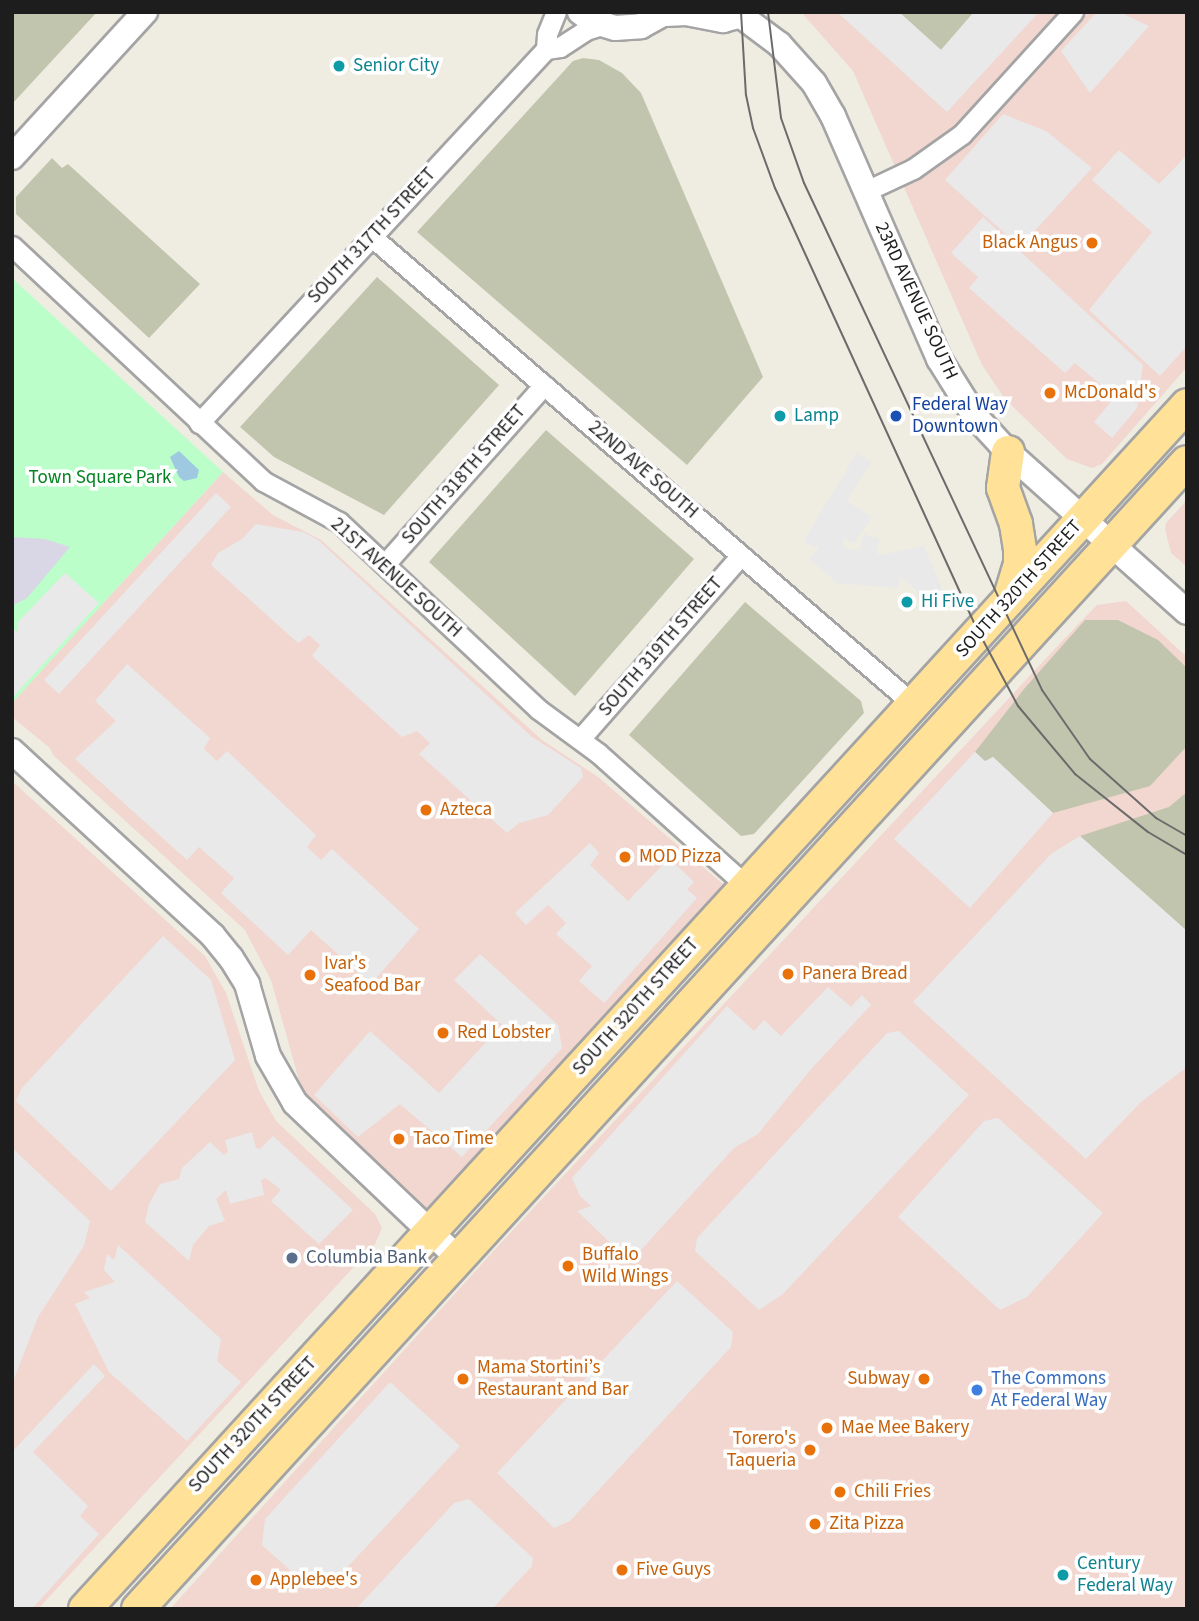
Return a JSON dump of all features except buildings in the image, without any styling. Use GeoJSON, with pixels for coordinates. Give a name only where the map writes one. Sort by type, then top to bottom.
{"type":"FeatureCollection","features":[{"type":"Feature","properties":{"kind":"main road","name":"SOUTH 320TH STREET"},"geometry":{"type":"LineString","coordinates":[[85,1609],[1187,405]]}},
{"type":"Feature","properties":{"kind":"main road"},"geometry":{"type":"LineString","coordinates":[[1008,452],[1003,488],[1016,524],[1020,550],[1020,564],[1009,599]]}},
{"type":"Feature","properties":{"kind":"main road","name":"SOUTH 320TH STREET"},"geometry":{"type":"LineString","coordinates":[[138,1609],[1187,462]]}},
{"type":"Feature","properties":{"kind":"main road"},"geometry":{"type":"LineString","coordinates":[[790,894],[785,886],[785,871],[860,786],[885,735]]}},
{"type":"Feature","properties":{"kind":"main road"},"geometry":{"type":"LineString","coordinates":[[662,1034],[680,991],[752,910],[754,897],[747,886]]}},
{"type":"Feature","properties":{"kind":"main road"},"geometry":{"type":"LineString","coordinates":[[161,1584],[153,1578],[152,1564],[208,1505],[228,1454]]}},
{"type":"Feature","properties":{"kind":"street"},"geometry":{"type":"LineString","coordinates":[[12,157],[145,12]]}},
{"type":"Feature","properties":{"kind":"street","name":"SOUTH 317TH STREET"},"geometry":{"type":"LineString","coordinates":[[546,50],[547,34],[556,12]]}},
{"type":"Feature","properties":{"kind":"street"},"geometry":{"type":"LineString","coordinates":[[580,12],[602,25],[615,28],[641,26],[665,13]]}},
{"type":"Feature","properties":{"kind":"street"},"geometry":{"type":"LineString","coordinates":[[866,191],[913,169],[962,134],[1073,12]]}},
{"type":"Feature","properties":{"kind":"street","name":"23RD AVENUE SOUTH"},"geometry":{"type":"LineString","coordinates":[[665,13],[686,13],[723,20],[737,14],[779,44],[814,83],[833,116],[949,377],[974,415],[1008,452],[1187,611]]}},
{"type":"Feature","properties":{"kind":"street","name":"SOUTH 317TH STREET"},"geometry":{"type":"LineString","coordinates":[[199,424],[546,50],[560,47],[586,30],[602,25]]}},
{"type":"Feature","properties":{"kind":"street","name":"22ND AVE SOUTH"},"geometry":{"type":"LineString","coordinates":[[372,237],[913,704]]}},
{"type":"Feature","properties":{"kind":"street","name":"21ST AVENUE SOUTH"},"geometry":{"type":"LineString","coordinates":[[12,246],[199,424],[263,481],[339,522],[531,703],[580,739],[747,886]]}},
{"type":"Feature","properties":{"kind":"street","name":"SOUTH 318TH STREET"},"geometry":{"type":"LineString","coordinates":[[385,564],[544,385]]}},
{"type":"Feature","properties":{"kind":"street","name":"SOUTH 319TH STREET"},"geometry":{"type":"LineString","coordinates":[[580,739],[741,555]]}},
{"type":"Feature","properties":{"kind":"street"},"geometry":{"type":"LineString","coordinates":[[12,751],[214,936],[247,984],[268,1056],[295,1103],[458,1258]]}},
{"type":"Feature","properties":{"kind":"shaded area"},"geometry":{"type":"Polygon","coordinates":[[[12,12],[97,12],[12,104],[12,12]]]}},
{"type":"Feature","properties":{"kind":"shaded area"},"geometry":{"type":"Polygon","coordinates":[[[801,12],[1187,12],[1187,367],[1102,464],[1092,468],[1067,459],[1005,399],[982,365],[853,71],[801,12]]]}},
{"type":"Feature","properties":{"kind":"shaded area"},"geometry":{"type":"Polygon","coordinates":[[[837,12],[899,12],[941,50],[974,12],[1039,12],[947,112],[837,12]]]}},
{"type":"Feature","properties":{"kind":"shaded area"},"geometry":{"type":"Polygon","coordinates":[[[899,12],[974,12],[941,50],[899,12]]]}},
{"type":"Feature","properties":{"kind":"shaded area"},"geometry":{"type":"Polygon","coordinates":[[[1097,12],[1119,12],[1149,26],[1090,93],[1061,51],[1097,12]]]}},
{"type":"Feature","properties":{"kind":"shaded area"},"geometry":{"type":"Polygon","coordinates":[[[583,58],[599,60],[622,73],[641,93],[763,377],[687,465],[417,232],[573,61],[583,58]]]}},
{"type":"Feature","properties":{"kind":"shaded area"},"geometry":{"type":"Polygon","coordinates":[[[1003,114],[1046,131],[1092,168],[1020,247],[945,180],[1003,114]]]}},
{"type":"Feature","properties":{"kind":"shaded area"},"geometry":{"type":"Polygon","coordinates":[[[1119,150],[1159,184],[1187,155],[1187,346],[1160,376],[1089,310],[1152,232],[1092,180],[1119,150]]]}},
{"type":"Feature","properties":{"kind":"shaded area"},"geometry":{"type":"Polygon","coordinates":[[[52,158],[62,168],[68,164],[200,284],[149,338],[16,214],[16,197],[52,158]]]}},
{"type":"Feature","properties":{"kind":"shaded area"},"geometry":{"type":"Polygon","coordinates":[[[983,217],[1143,365],[1137,408],[1112,438],[1094,422],[1115,397],[1075,363],[1065,373],[969,288],[978,277],[951,253],[983,217]]]}},
{"type":"Feature","properties":{"kind":"shaded area"},"geometry":{"type":"Polygon","coordinates":[[[377,277],[499,385],[384,515],[274,457],[240,427],[377,277]]]}},
{"type":"Feature","properties":{"kind":"shaded area"},"geometry":{"type":"Polygon","coordinates":[[[546,430],[694,559],[575,696],[429,562],[546,430]]]}},
{"type":"Feature","properties":{"kind":"shaded area"},"geometry":{"type":"Polygon","coordinates":[[[857,453],[871,462],[847,501],[872,517],[854,543],[844,538],[843,545],[847,549],[859,550],[864,534],[880,539],[876,552],[880,555],[924,546],[945,596],[920,604],[916,590],[900,576],[898,588],[837,583],[809,559],[819,548],[803,542],[857,453]]]}},
{"type":"Feature","properties":{"kind":"shaded area"},"geometry":{"type":"Polygon","coordinates":[[[223,472],[273,515],[321,540],[542,740],[598,777],[730,890],[430,1213],[310,1105],[302,1091],[271,980],[245,930],[53,755],[50,748],[12,717],[12,703],[223,472]]]}},
{"type":"Feature","properties":{"kind":"shaded area"},"geometry":{"type":"Polygon","coordinates":[[[216,493],[231,507],[59,694],[44,680],[216,493]]]}},
{"type":"Feature","properties":{"kind":"shaded area"},"geometry":{"type":"Polygon","coordinates":[[[1187,500],[1187,567],[1171,553],[1165,529],[1166,523],[1187,500]]]}},
{"type":"Feature","properties":{"kind":"shaded area"},"geometry":{"type":"Polygon","coordinates":[[[256,524],[303,532],[318,540],[532,737],[581,768],[583,777],[548,815],[519,823],[507,833],[419,754],[430,743],[417,731],[402,737],[312,656],[320,645],[309,635],[298,643],[211,565],[218,553],[242,539],[256,524]]]}},
{"type":"Feature","properties":{"kind":"shaded area"},"geometry":{"type":"Polygon","coordinates":[[[12,537],[45,539],[70,547],[27,598],[12,606],[12,537]]]}},
{"type":"Feature","properties":{"kind":"shaded area"},"geometry":{"type":"Polygon","coordinates":[[[65,573],[99,603],[13,697],[12,628],[18,632],[18,622],[65,573]]]}},
{"type":"Feature","properties":{"kind":"shaded area","name":"The Commons At Federal Way"},"geometry":{"type":"Polygon","coordinates":[[[1126,601],[1187,657],[1187,1609],[170,1609],[499,1245],[1065,638],[1097,605],[1126,601]]]}},
{"type":"Feature","properties":{"kind":"shaded area"},"geometry":{"type":"Polygon","coordinates":[[[745,602],[861,701],[864,713],[754,834],[741,836],[629,735],[745,602]]]}},
{"type":"Feature","properties":{"kind":"shaded area"},"geometry":{"type":"Polygon","coordinates":[[[1085,620],[1118,620],[1158,640],[1187,668],[1187,746],[1150,786],[1053,813],[993,757],[985,762],[975,752],[1024,689],[1085,620]]]}},
{"type":"Feature","properties":{"kind":"shaded area"},"geometry":{"type":"Polygon","coordinates":[[[127,664],[210,738],[204,749],[217,761],[227,751],[316,835],[307,847],[321,860],[332,849],[419,929],[371,984],[311,930],[288,955],[221,893],[234,878],[199,847],[187,860],[75,759],[116,721],[95,701],[127,664]]]}},
{"type":"Feature","properties":{"kind":"shaded area"},"geometry":{"type":"Polygon","coordinates":[[[975,752],[985,761],[993,757],[1053,813],[970,908],[894,839],[975,752]]]}},
{"type":"Feature","properties":{"kind":"shaded area"},"geometry":{"type":"Polygon","coordinates":[[[12,781],[205,956],[226,993],[259,1091],[276,1121],[375,1214],[382,1228],[375,1244],[38,1609],[12,1609],[12,781]]]}},
{"type":"Feature","properties":{"kind":"shaded area"},"geometry":{"type":"Polygon","coordinates":[[[1187,792],[1187,931],[1080,836],[1169,807],[1187,792]]]}},
{"type":"Feature","properties":{"kind":"shaded area"},"geometry":{"type":"Polygon","coordinates":[[[1080,836],[1187,931],[1187,1067],[1141,1102],[1086,1159],[913,1002],[1051,854],[1080,836]]]}},
{"type":"Feature","properties":{"kind":"shaded area"},"geometry":{"type":"Polygon","coordinates":[[[590,843],[599,853],[590,865],[628,901],[669,858],[694,882],[687,889],[697,898],[604,1003],[579,981],[592,966],[556,934],[566,923],[548,905],[526,925],[515,913],[590,843]]]}},
{"type":"Feature","properties":{"kind":"shaded area"},"geometry":{"type":"Polygon","coordinates":[[[163,936],[211,980],[235,1060],[111,1191],[16,1101],[22,1088],[163,936]]]}},
{"type":"Feature","properties":{"kind":"shaded area"},"geometry":{"type":"Polygon","coordinates":[[[480,954],[558,1025],[562,1048],[462,1157],[400,1104],[358,1137],[314,1095],[370,1031],[439,1093],[502,1025],[454,980],[480,954]]]}},
{"type":"Feature","properties":{"kind":"shaded area"},"geometry":{"type":"Polygon","coordinates":[[[828,987],[851,1007],[862,995],[871,1005],[812,1068],[758,1134],[734,1148],[640,1251],[624,1256],[577,1211],[591,1206],[580,1196],[572,1178],[727,1006],[754,1031],[764,1020],[781,1036],[828,987]]]}},
{"type":"Feature","properties":{"kind":"shaded area"},"geometry":{"type":"Polygon","coordinates":[[[899,1031],[969,1095],[783,1294],[759,1310],[695,1251],[697,1238],[887,1033],[899,1031]]]}},
{"type":"Feature","properties":{"kind":"shaded area"},"geometry":{"type":"Polygon","coordinates":[[[998,1118],[1103,1213],[1027,1297],[1000,1310],[898,1217],[984,1121],[998,1118]]]}},
{"type":"Feature","properties":{"kind":"shaded area"},"geometry":{"type":"Polygon","coordinates":[[[252,1132],[256,1148],[260,1149],[273,1136],[353,1210],[319,1244],[271,1201],[281,1190],[266,1178],[261,1180],[264,1195],[230,1204],[226,1190],[216,1199],[225,1221],[209,1226],[193,1245],[189,1261],[145,1222],[149,1204],[160,1184],[179,1179],[182,1168],[210,1142],[224,1155],[228,1152],[225,1140],[252,1132]]]}},
{"type":"Feature","properties":{"kind":"shaded area"},"geometry":{"type":"Polygon","coordinates":[[[12,1148],[90,1221],[84,1246],[38,1317],[12,1384],[12,1148]]]}},
{"type":"Feature","properties":{"kind":"shaded area"},"geometry":{"type":"Polygon","coordinates":[[[118,1245],[221,1339],[217,1361],[241,1382],[187,1441],[109,1372],[75,1304],[90,1298],[84,1292],[115,1282],[104,1270],[107,1254],[114,1260],[118,1245]]]}},
{"type":"Feature","properties":{"kind":"shaded area"},"geometry":{"type":"Polygon","coordinates":[[[677,1281],[733,1332],[731,1347],[570,1521],[554,1528],[497,1473],[677,1281]]]}},
{"type":"Feature","properties":{"kind":"shaded area"},"geometry":{"type":"Polygon","coordinates":[[[94,1364],[105,1376],[33,1452],[88,1506],[80,1516],[99,1534],[32,1609],[12,1609],[12,1452],[94,1364]]]}},
{"type":"Feature","properties":{"kind":"shaded area"},"geometry":{"type":"Polygon","coordinates":[[[390,1382],[460,1446],[329,1587],[316,1577],[312,1590],[262,1545],[265,1519],[390,1382]]]}},
{"type":"Feature","properties":{"kind":"shaded area"},"geometry":{"type":"Polygon","coordinates":[[[469,1499],[533,1558],[532,1566],[492,1609],[356,1609],[454,1503],[469,1499]]]}},
{"type":"Feature","properties":{"kind":"green space","name":"Town Square Park"},"geometry":{"type":"Polygon","coordinates":[[[12,278],[223,472],[12,703],[12,278]]]}},
{"type":"Feature","properties":{"kind":"water"},"geometry":{"type":"Polygon","coordinates":[[[179,451],[199,470],[197,478],[184,481],[179,477],[170,457],[179,451]]]}},
{"type":"Feature","properties":{"kind":"tram line"},"geometry":{"type":"LineString","coordinates":[[741,12],[746,95],[753,128],[775,188],[977,629],[1018,706],[1075,774],[1148,832],[1187,855]]}},
{"type":"Feature","properties":{"kind":"tram line"},"geometry":{"type":"LineString","coordinates":[[768,12],[781,118],[804,183],[1042,690],[1090,759],[1156,818],[1187,836]]}},
{"type":"Feature","properties":{"kind":"place","name":"Senior City"},"geometry":{"type":"Point","coordinates":[339,66]}},
{"type":"Feature","properties":{"kind":"place","name":"Black Angus"},"geometry":{"type":"Point","coordinates":[1092,243]}},
{"type":"Feature","properties":{"kind":"place","name":"McDonald's"},"geometry":{"type":"Point","coordinates":[1050,393]}},
{"type":"Feature","properties":{"kind":"place","name":"Lamp"},"geometry":{"type":"Point","coordinates":[780,416]}},
{"type":"Feature","properties":{"kind":"place","name":"Federal Way Downtown"},"geometry":{"type":"Point","coordinates":[896,416]}},
{"type":"Feature","properties":{"kind":"place","name":"Hi Five"},"geometry":{"type":"Point","coordinates":[907,602]}},
{"type":"Feature","properties":{"kind":"place","name":"Azteca"},"geometry":{"type":"Point","coordinates":[426,810]}},
{"type":"Feature","properties":{"kind":"place","name":"MOD Pizza"},"geometry":{"type":"Point","coordinates":[625,857]}},
{"type":"Feature","properties":{"kind":"place","name":"Panera Bread"},"geometry":{"type":"Point","coordinates":[788,974]}},
{"type":"Feature","properties":{"kind":"place","name":"Ivar's Seafood Bar"},"geometry":{"type":"Point","coordinates":[310,975]}},
{"type":"Feature","properties":{"kind":"place","name":"Red Lobster"},"geometry":{"type":"Point","coordinates":[443,1033]}},
{"type":"Feature","properties":{"kind":"place","name":"Taco Time"},"geometry":{"type":"Point","coordinates":[399,1139]}},
{"type":"Feature","properties":{"kind":"place","name":"Columbia Bank"},"geometry":{"type":"Point","coordinates":[292,1258]}},
{"type":"Feature","properties":{"kind":"place","name":"Buffalo Wild Wings"},"geometry":{"type":"Point","coordinates":[568,1266]}},
{"type":"Feature","properties":{"kind":"place","name":"Mama Stortini’s Restaurant and Bar"},"geometry":{"type":"Point","coordinates":[463,1379]}},
{"type":"Feature","properties":{"kind":"place","name":"Subway"},"geometry":{"type":"Point","coordinates":[924,1379]}},
{"type":"Feature","properties":{"kind":"place","name":"The Commons At Federal Way"},"geometry":{"type":"Point","coordinates":[977,1390]}},
{"type":"Feature","properties":{"kind":"place","name":"Mae Mee Bakery"},"geometry":{"type":"Point","coordinates":[827,1428]}},
{"type":"Feature","properties":{"kind":"place","name":"Torero's Taqueria"},"geometry":{"type":"Point","coordinates":[810,1450]}},
{"type":"Feature","properties":{"kind":"place","name":"Chili Fries"},"geometry":{"type":"Point","coordinates":[840,1492]}},
{"type":"Feature","properties":{"kind":"place","name":"Zita Pizza"},"geometry":{"type":"Point","coordinates":[815,1524]}},
{"type":"Feature","properties":{"kind":"place","name":"Five Guys"},"geometry":{"type":"Point","coordinates":[622,1570]}},
{"type":"Feature","properties":{"kind":"place","name":"Century Federal Way"},"geometry":{"type":"Point","coordinates":[1063,1575]}},
{"type":"Feature","properties":{"kind":"place","name":"Applebee's"},"geometry":{"type":"Point","coordinates":[256,1580]}}]}
